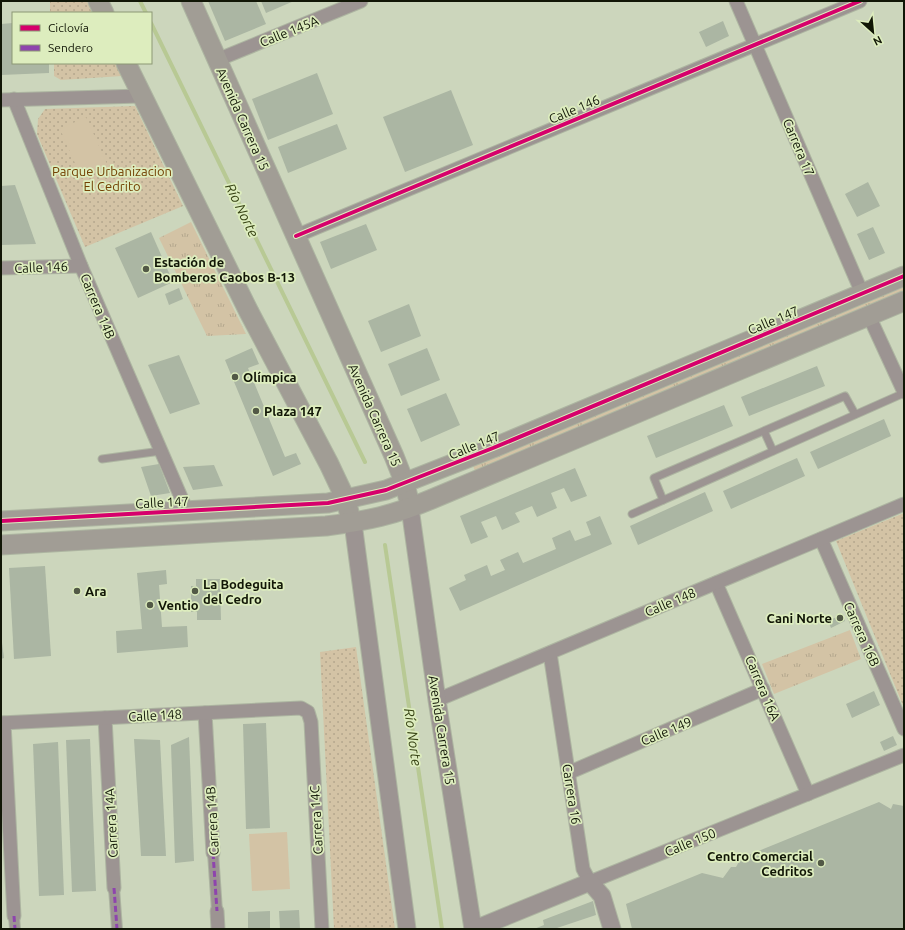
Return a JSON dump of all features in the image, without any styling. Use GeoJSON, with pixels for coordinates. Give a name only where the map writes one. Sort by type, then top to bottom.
{"type":"FeatureCollection","features":[{"type":"Feature","properties":{"kind":"main road"},"geometry":{"type":"LineString","coordinates":[[98,1],[104,12]]}},
{"type":"Feature","properties":{"kind":"main road","name":"Avenida Carrera 15"},"geometry":{"type":"LineString","coordinates":[[191,1],[406,484],[410,508]]}},
{"type":"Feature","properties":{"kind":"main road"},"geometry":{"type":"LineString","coordinates":[[126,64],[141,96],[346,500],[353,523]]}},
{"type":"Feature","properties":{"kind":"main road","name":"Calle 147"},"geometry":{"type":"LineString","coordinates":[[1,521],[328,503],[346,500],[406,484],[904,276]]}},
{"type":"Feature","properties":{"kind":"main road"},"geometry":{"type":"LineString","coordinates":[[1,545],[353,523],[410,508],[904,301]]}},
{"type":"Feature","properties":{"kind":"street","name":"Calle 145A"},"geometry":{"type":"LineString","coordinates":[[217,60],[361,1]]}},
{"type":"Feature","properties":{"kind":"street","name":"Carrera 17"},"geometry":{"type":"LineString","coordinates":[[736,1],[862,294]]}},
{"type":"Feature","properties":{"kind":"street","name":"Calle 146"},"geometry":{"type":"LineString","coordinates":[[296,236],[860,1]]}},
{"type":"Feature","properties":{"kind":"street"},"geometry":{"type":"LineString","coordinates":[[7,100],[141,96]]}},
{"type":"Feature","properties":{"kind":"street","name":"Carrera 14B"},"geometry":{"type":"LineString","coordinates":[[7,100],[187,511]]}},
{"type":"Feature","properties":{"kind":"street","name":"Calle 146"},"geometry":{"type":"LineString","coordinates":[[1,268],[81,266]]}},
{"type":"Feature","properties":{"kind":"street"},"geometry":{"type":"LineString","coordinates":[[869,316],[904,393]]}},
{"type":"Feature","properties":{"kind":"street","name":"Calle 148"},"geometry":{"type":"LineString","coordinates":[[437,700],[904,504]]}},
{"type":"Feature","properties":{"kind":"street","name":"Avenida Carrera 15"},"geometry":{"type":"LineString","coordinates":[[410,508],[437,700],[474,929]]}},
{"type":"Feature","properties":{"kind":"street"},"geometry":{"type":"LineString","coordinates":[[353,523],[407,929]]}},
{"type":"Feature","properties":{"kind":"street","name":"Carrera 16B"},"geometry":{"type":"LineString","coordinates":[[821,539],[904,729]]}},
{"type":"Feature","properties":{"kind":"street","name":"Carrera 16A"},"geometry":{"type":"LineString","coordinates":[[716,583],[808,794]]}},
{"type":"Feature","properties":{"kind":"street","name":"Carrera 16"},"geometry":{"type":"LineString","coordinates":[[550,653],[583,869],[590,882],[602,896],[612,929]]}},
{"type":"Feature","properties":{"kind":"street","name":"Calle 149"},"geometry":{"type":"LineString","coordinates":[[568,773],[763,690]]}},
{"type":"Feature","properties":{"kind":"street","name":"Calle 148"},"geometry":{"type":"LineString","coordinates":[[2,723],[302,708],[308,712]]}},
{"type":"Feature","properties":{"kind":"street","name":"Carrera 14C"},"geometry":{"type":"LineString","coordinates":[[308,712],[310,722],[322,929]]}},
{"type":"Feature","properties":{"kind":"street","name":"Carrera 14B"},"geometry":{"type":"LineString","coordinates":[[205,713],[218,929]]}},
{"type":"Feature","properties":{"kind":"street","name":"Carrera 14A"},"geometry":{"type":"LineString","coordinates":[[105,718],[117,929]]}},
{"type":"Feature","properties":{"kind":"street"},"geometry":{"type":"LineString","coordinates":[[2,723],[14,922]]}},
{"type":"Feature","properties":{"kind":"street","name":"Calle 150"},"geometry":{"type":"LineString","coordinates":[[474,929],[904,755]]}},
{"type":"Feature","properties":{"kind":"lane"},"geometry":{"type":"LineString","coordinates":[[632,514],[904,393]]}},
{"type":"Feature","properties":{"kind":"lane"},"geometry":{"type":"LineString","coordinates":[[663,500],[654,478],[845,396],[855,414]]}},
{"type":"Feature","properties":{"kind":"lane"},"geometry":{"type":"LineString","coordinates":[[764,431],[773,451]]}},
{"type":"Feature","properties":{"kind":"lane"},"geometry":{"type":"LineString","coordinates":[[102,459],[161,451]]}},
{"type":"Feature","properties":{"kind":"green space"},"geometry":{"type":"Polygon","coordinates":[[[50,1],[87,1],[92,12],[50,12],[50,1]]]}},
{"type":"Feature","properties":{"kind":"green space"},"geometry":{"type":"Polygon","coordinates":[[[54,64],[116,64],[122,76],[61,80],[54,76],[54,64]]]}},
{"type":"Feature","properties":{"kind":"green space","name":"Parque Urbanizacion El Cedrito"},"geometry":{"type":"Polygon","coordinates":[[[135,106],[183,206],[85,247],[37,134],[38,119],[45,109],[135,106]]]}},
{"type":"Feature","properties":{"kind":"green space"},"geometry":{"type":"Polygon","coordinates":[[[86,117],[108,166],[81,177],[60,129],[86,117]]]}},
{"type":"Feature","properties":{"kind":"green space"},"geometry":{"type":"Polygon","coordinates":[[[191,222],[246,334],[207,336],[159,238],[191,222]]]}},
{"type":"Feature","properties":{"kind":"green space"},"geometry":{"type":"Polygon","coordinates":[[[904,281],[904,294],[476,474],[472,463],[904,281]]]}},
{"type":"Feature","properties":{"kind":"green space"},"geometry":{"type":"Polygon","coordinates":[[[904,513],[904,708],[836,541],[904,513]]]}},
{"type":"Feature","properties":{"kind":"green space"},"geometry":{"type":"Polygon","coordinates":[[[850,630],[861,659],[774,694],[762,664],[850,630]]]}},
{"type":"Feature","properties":{"kind":"green space"},"geometry":{"type":"Polygon","coordinates":[[[356,647],[395,929],[334,929],[320,652],[356,647]]]}},
{"type":"Feature","properties":{"kind":"green space"},"geometry":{"type":"Polygon","coordinates":[[[287,832],[290,889],[252,891],[249,834],[287,832]]]}},
{"type":"Feature","properties":{"kind":"building"},"geometry":{"type":"Polygon","coordinates":[[[208,1],[256,1],[266,24],[225,41],[208,1]]]}},
{"type":"Feature","properties":{"kind":"building"},"geometry":{"type":"Polygon","coordinates":[[[261,1],[294,1],[266,13],[261,1]]]}},
{"type":"Feature","properties":{"kind":"building"},"geometry":{"type":"Polygon","coordinates":[[[723,21],[729,36],[706,47],[699,32],[723,21]]]}},
{"type":"Feature","properties":{"kind":"building"},"geometry":{"type":"Polygon","coordinates":[[[12,23],[12,64],[49,64],[49,73],[1,75],[1,24],[12,23]]]}},
{"type":"Feature","properties":{"kind":"building"},"geometry":{"type":"Polygon","coordinates":[[[317,73],[333,114],[268,140],[252,99],[317,73]]]}},
{"type":"Feature","properties":{"kind":"building"},"geometry":{"type":"Polygon","coordinates":[[[451,90],[473,145],[405,172],[383,117],[451,90]]]}},
{"type":"Feature","properties":{"kind":"building"},"geometry":{"type":"Polygon","coordinates":[[[337,124],[347,149],[288,173],[278,147],[337,124]]]}},
{"type":"Feature","properties":{"kind":"building"},"geometry":{"type":"Polygon","coordinates":[[[868,182],[880,206],[857,217],[845,194],[868,182]]]}},
{"type":"Feature","properties":{"kind":"building"},"geometry":{"type":"Polygon","coordinates":[[[15,185],[36,244],[1,245],[1,186],[15,185]]]}},
{"type":"Feature","properties":{"kind":"building"},"geometry":{"type":"Polygon","coordinates":[[[366,224],[377,250],[331,269],[320,242],[366,224]]]}},
{"type":"Feature","properties":{"kind":"building"},"geometry":{"type":"Polygon","coordinates":[[[873,227],[885,253],[869,260],[857,234],[873,227]]]}},
{"type":"Feature","properties":{"kind":"building"},"geometry":{"type":"Polygon","coordinates":[[[151,232],[173,282],[138,298],[115,248],[151,232]]]}},
{"type":"Feature","properties":{"kind":"building"},"geometry":{"type":"Polygon","coordinates":[[[179,288],[183,299],[169,305],[165,294],[179,288]]]}},
{"type":"Feature","properties":{"kind":"building"},"geometry":{"type":"Polygon","coordinates":[[[409,304],[421,336],[381,352],[368,321],[409,304]]]}},
{"type":"Feature","properties":{"kind":"building","name":"Plaza 147"},"geometry":{"type":"Polygon","coordinates":[[[252,348],[259,364],[248,368],[285,457],[296,453],[301,464],[273,476],[225,360],[252,348]]]}},
{"type":"Feature","properties":{"kind":"building"},"geometry":{"type":"Polygon","coordinates":[[[427,348],[440,380],[401,396],[388,364],[427,348]]]}},
{"type":"Feature","properties":{"kind":"building"},"geometry":{"type":"Polygon","coordinates":[[[179,355],[200,404],[170,414],[148,365],[179,355]]]}},
{"type":"Feature","properties":{"kind":"building"},"geometry":{"type":"Polygon","coordinates":[[[817,366],[825,386],[749,416],[741,397],[817,366]]]}},
{"type":"Feature","properties":{"kind":"building"},"geometry":{"type":"Polygon","coordinates":[[[446,393],[460,425],[421,442],[407,409],[446,393]]]}},
{"type":"Feature","properties":{"kind":"building"},"geometry":{"type":"Polygon","coordinates":[[[724,405],[733,426],[656,458],[647,436],[724,405]]]}},
{"type":"Feature","properties":{"kind":"building"},"geometry":{"type":"Polygon","coordinates":[[[884,419],[891,436],[818,469],[810,452],[884,419]]]}},
{"type":"Feature","properties":{"kind":"building"},"geometry":{"type":"Polygon","coordinates":[[[797,458],[805,476],[731,509],[723,491],[797,458]]]}},
{"type":"Feature","properties":{"kind":"building"},"geometry":{"type":"Polygon","coordinates":[[[159,464],[170,493],[151,496],[141,467],[159,464]]]}},
{"type":"Feature","properties":{"kind":"building"},"geometry":{"type":"Polygon","coordinates":[[[214,465],[223,486],[193,490],[183,467],[214,465]]]}},
{"type":"Feature","properties":{"kind":"building"},"geometry":{"type":"Polygon","coordinates":[[[575,468],[587,496],[571,502],[564,488],[551,493],[557,508],[537,517],[532,506],[515,513],[520,522],[502,530],[496,516],[481,522],[488,537],[471,544],[460,516],[575,468]]]}},
{"type":"Feature","properties":{"kind":"building"},"geometry":{"type":"Polygon","coordinates":[[[705,492],[713,511],[638,545],[630,526],[705,492]]]}},
{"type":"Feature","properties":{"kind":"building"},"geometry":{"type":"Polygon","coordinates":[[[600,516],[612,544],[460,611],[449,588],[466,580],[464,575],[487,565],[491,576],[505,570],[500,560],[518,552],[523,563],[556,549],[552,538],[570,530],[575,541],[591,535],[586,522],[600,516]]]}},
{"type":"Feature","properties":{"kind":"building"},"geometry":{"type":"Polygon","coordinates":[[[45,566],[51,656],[14,659],[9,568],[45,566]]]}},
{"type":"Feature","properties":{"kind":"building","name":"Ventio"},"geometry":{"type":"Polygon","coordinates":[[[166,570],[167,584],[159,585],[162,627],[187,626],[188,647],[117,653],[116,631],[142,629],[137,573],[166,570]]]}},
{"type":"Feature","properties":{"kind":"building"},"geometry":{"type":"Polygon","coordinates":[[[196,579],[220,579],[221,620],[197,620],[197,612],[191,612],[191,586],[196,586],[196,579]]]}},
{"type":"Feature","properties":{"kind":"building","name":"Cani Norte"},"geometry":{"type":"Polygon","coordinates":[[[843,614],[845,621],[831,628],[828,621],[843,614]]]}},
{"type":"Feature","properties":{"kind":"building"},"geometry":{"type":"Polygon","coordinates":[[[1,635],[4,658],[1,659],[1,635]]]}},
{"type":"Feature","properties":{"kind":"building"},"geometry":{"type":"Polygon","coordinates":[[[874,691],[880,705],[852,718],[846,704],[874,691]]]}},
{"type":"Feature","properties":{"kind":"building"},"geometry":{"type":"Polygon","coordinates":[[[266,723],[270,828],[246,829],[243,724],[266,723]]]}},
{"type":"Feature","properties":{"kind":"building"},"geometry":{"type":"Polygon","coordinates":[[[893,736],[897,745],[884,751],[880,742],[893,736]]]}},
{"type":"Feature","properties":{"kind":"building"},"geometry":{"type":"Polygon","coordinates":[[[189,737],[194,861],[175,863],[171,745],[189,737]]]}},
{"type":"Feature","properties":{"kind":"building"},"geometry":{"type":"Polygon","coordinates":[[[90,739],[96,891],[72,892],[66,740],[90,739]]]}},
{"type":"Feature","properties":{"kind":"building"},"geometry":{"type":"Polygon","coordinates":[[[134,739],[160,740],[166,856],[141,856],[134,739]]]}},
{"type":"Feature","properties":{"kind":"building"},"geometry":{"type":"Polygon","coordinates":[[[58,742],[64,895],[39,896],[33,744],[58,742]]]}},
{"type":"Feature","properties":{"kind":"building","name":"Centro Comercial Cedritos"},"geometry":{"type":"Polygon","coordinates":[[[879,802],[891,809],[893,804],[904,806],[904,929],[632,929],[626,904],[702,873],[723,878],[731,867],[736,867],[741,858],[879,802]]]}},
{"type":"Feature","properties":{"kind":"building"},"geometry":{"type":"Polygon","coordinates":[[[593,901],[596,915],[554,929],[534,929],[544,925],[543,920],[593,901]]]}},
{"type":"Feature","properties":{"kind":"building"},"geometry":{"type":"Polygon","coordinates":[[[299,910],[300,929],[280,929],[279,911],[299,910]]]}},
{"type":"Feature","properties":{"kind":"building"},"geometry":{"type":"Polygon","coordinates":[[[270,911],[270,929],[248,929],[248,912],[270,911]]]}},
{"type":"Feature","properties":{"kind":"waterway","name":"Río Norte"},"geometry":{"type":"LineString","coordinates":[[140,1],[146,12]]}},
{"type":"Feature","properties":{"kind":"waterway","name":"Río Norte"},"geometry":{"type":"LineString","coordinates":[[152,25],[365,462]]}},
{"type":"Feature","properties":{"kind":"waterway","name":"Río Norte"},"geometry":{"type":"LineString","coordinates":[[385,545],[442,929]]}},
{"type":"Feature","properties":{"kind":"marked path"},"geometry":{"type":"LineString","coordinates":[[213,853],[217,911]]}},
{"type":"Feature","properties":{"kind":"marked path"},"geometry":{"type":"LineString","coordinates":[[114,888],[117,929]]}},
{"type":"Feature","properties":{"kind":"marked path"},"geometry":{"type":"LineString","coordinates":[[14,916],[15,929]]}},
{"type":"Feature","properties":{"kind":"cycle path"},"geometry":{"type":"LineString","coordinates":[[296,236],[860,1]]}},
{"type":"Feature","properties":{"kind":"cycle path"},"geometry":{"type":"LineString","coordinates":[[1,521],[328,503],[386,490],[493,448],[904,276]]}},
{"type":"Feature","properties":{"kind":"place","name":"Estación de Bomberos Caobos B-13"},"geometry":{"type":"Point","coordinates":[146,269]}},
{"type":"Feature","properties":{"kind":"place","name":"Olímpica"},"geometry":{"type":"Point","coordinates":[235,377]}},
{"type":"Feature","properties":{"kind":"place","name":"Plaza 147"},"geometry":{"type":"Point","coordinates":[256,411]}},
{"type":"Feature","properties":{"kind":"place","name":"Ara"},"geometry":{"type":"Point","coordinates":[77,591]}},
{"type":"Feature","properties":{"kind":"place","name":"La Bodeguita del Cedro"},"geometry":{"type":"Point","coordinates":[195,591]}},
{"type":"Feature","properties":{"kind":"place","name":"Ventio"},"geometry":{"type":"Point","coordinates":[150,605]}},
{"type":"Feature","properties":{"kind":"place","name":"Cani Norte"},"geometry":{"type":"Point","coordinates":[840,618]}},
{"type":"Feature","properties":{"kind":"place","name":"Centro Comercial Cedritos"},"geometry":{"type":"Point","coordinates":[821,863]}}]}
